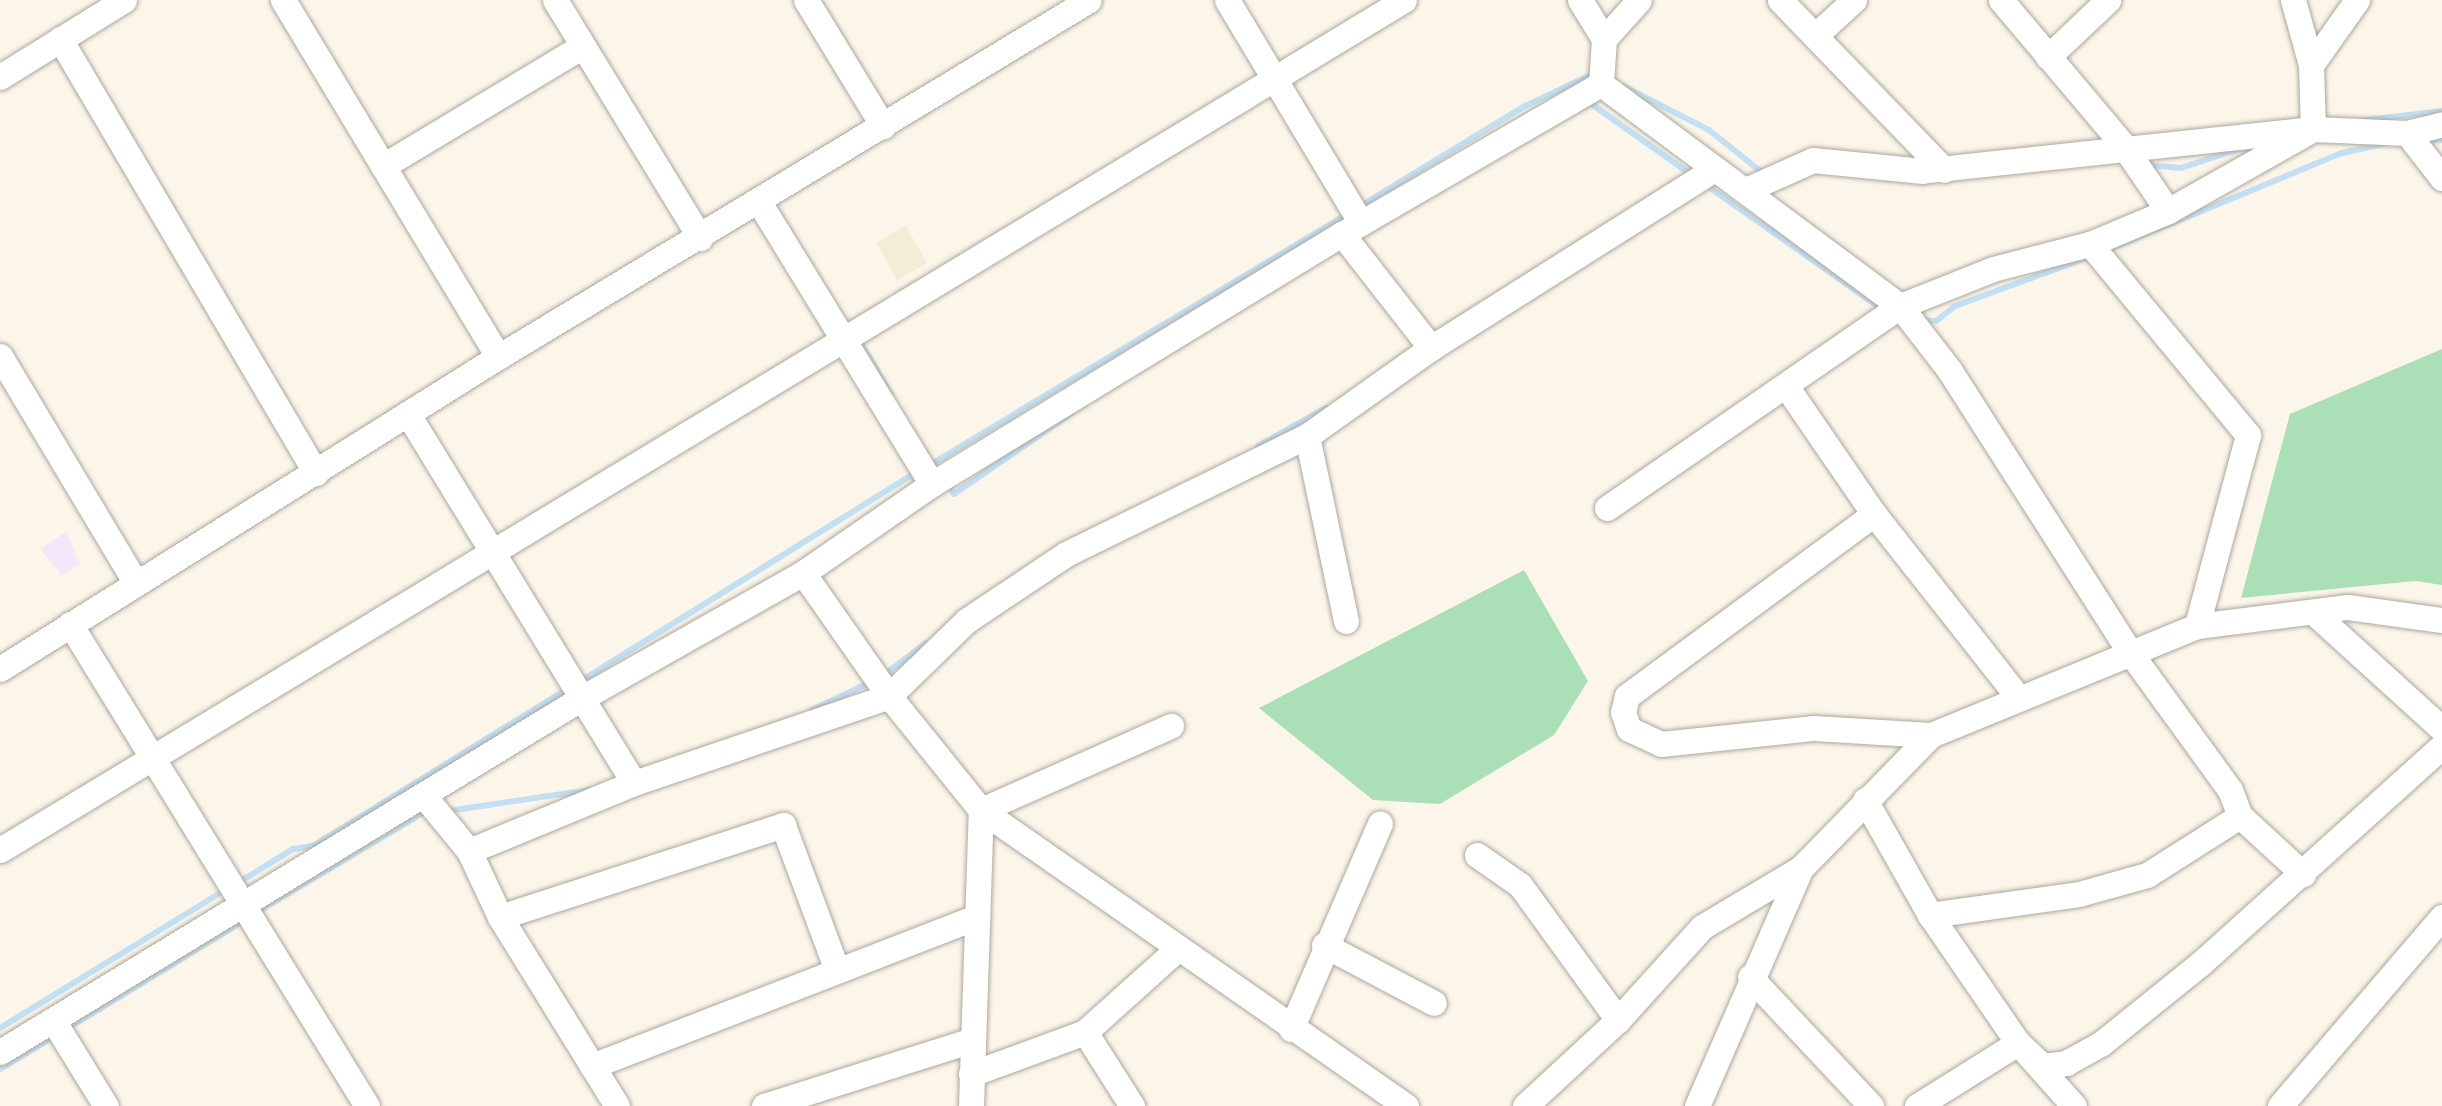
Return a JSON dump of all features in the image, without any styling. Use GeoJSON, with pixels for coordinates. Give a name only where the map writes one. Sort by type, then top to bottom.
{"type":"FeatureCollection","features":[{"type":"Feature","properties":{"kind":"street"},"geometry":{"type":"LineString","coordinates":[[0,77],[124,0]]}},
{"type":"Feature","properties":{"kind":"street"},"geometry":{"type":"LineString","coordinates":[[283,0],[498,357]]}},
{"type":"Feature","properties":{"kind":"street"},"geometry":{"type":"LineString","coordinates":[[555,0],[700,238]]}},
{"type":"Feature","properties":{"kind":"street"},"geometry":{"type":"LineString","coordinates":[[806,0],[882,126]]}},
{"type":"Feature","properties":{"kind":"street"},"geometry":{"type":"LineString","coordinates":[[1227,0],[1273,75],[1352,228],[1431,348]]}},
{"type":"Feature","properties":{"kind":"street"},"geometry":{"type":"LineString","coordinates":[[0,850],[1273,75],[1404,0]]}},
{"type":"Feature","properties":{"kind":"street"},"geometry":{"type":"LineString","coordinates":[[1580,0],[1604,39],[1602,84]]}},
{"type":"Feature","properties":{"kind":"street"},"geometry":{"type":"LineString","coordinates":[[1604,39],[1639,0]]}},
{"type":"Feature","properties":{"kind":"street"},"geometry":{"type":"LineString","coordinates":[[1780,0],[1818,33],[1943,166]]}},
{"type":"Feature","properties":{"kind":"street"},"geometry":{"type":"LineString","coordinates":[[1818,33],[1854,0]]}},
{"type":"Feature","properties":{"kind":"street"},"geometry":{"type":"LineString","coordinates":[[2001,0],[2123,145],[2168,211]]}},
{"type":"Feature","properties":{"kind":"street"},"geometry":{"type":"LineString","coordinates":[[2048,57],[2108,0]]}},
{"type":"Feature","properties":{"kind":"street"},"geometry":{"type":"LineString","coordinates":[[2293,0],[2311,65],[2313,129]]}},
{"type":"Feature","properties":{"kind":"street"},"geometry":{"type":"LineString","coordinates":[[2311,65],[2357,0]]}},
{"type":"Feature","properties":{"kind":"street"},"geometry":{"type":"LineString","coordinates":[[0,669],[498,357],[759,202],[1077,3]]}},
{"type":"Feature","properties":{"kind":"street"},"geometry":{"type":"LineString","coordinates":[[60,39],[316,473]]}},
{"type":"Feature","properties":{"kind":"street"},"geometry":{"type":"LineString","coordinates":[[383,166],[583,46]]}},
{"type":"Feature","properties":{"kind":"street"},"geometry":{"type":"LineString","coordinates":[[1602,84],[1900,306],[1950,371],[2129,651],[2230,790],[2240,816],[2303,874]]}},
{"type":"Feature","properties":{"kind":"street"},"geometry":{"type":"LineString","coordinates":[[0,1052],[582,698],[803,573],[932,484],[1352,228],[1602,84]]}},
{"type":"Feature","properties":{"kind":"street"},"geometry":{"type":"LineString","coordinates":[[1748,190],[1813,160],[1943,166],[2313,129],[2407,133],[2442,124]]}},
{"type":"Feature","properties":{"kind":"street"},"geometry":{"type":"LineString","coordinates":[[1607,508],[1788,389],[1900,306],[1993,269],[2090,244],[2168,211],[2313,129]]}},
{"type":"Feature","properties":{"kind":"street"},"geometry":{"type":"LineString","coordinates":[[2407,133],[2442,178]]}},
{"type":"Feature","properties":{"kind":"street"},"geometry":{"type":"LineString","coordinates":[[470,851],[634,782],[889,696],[966,621],[1066,554],[1306,436],[1431,348],[1714,169]]}},
{"type":"Feature","properties":{"kind":"street"},"geometry":{"type":"LineString","coordinates":[[759,202],[932,484]]}},
{"type":"Feature","properties":{"kind":"street"},"geometry":{"type":"LineString","coordinates":[[2090,244],[2248,435],[2197,626]]}},
{"type":"Feature","properties":{"kind":"street"},"geometry":{"type":"LineString","coordinates":[[0,356],[135,582]]}},
{"type":"Feature","properties":{"kind":"street"},"geometry":{"type":"LineString","coordinates":[[1788,389],[1874,514],[2017,696]]}},
{"type":"Feature","properties":{"kind":"street"},"geometry":{"type":"LineString","coordinates":[[409,416],[634,782]]}},
{"type":"Feature","properties":{"kind":"street"},"geometry":{"type":"LineString","coordinates":[[1306,436],[1346,621]]}},
{"type":"Feature","properties":{"kind":"street"},"geometry":{"type":"LineString","coordinates":[[1874,514],[1627,696],[1623,712],[1629,730],[1661,744],[1814,728],[1931,735]]}},
{"type":"Feature","properties":{"kind":"street"},"geometry":{"type":"LineString","coordinates":[[803,573],[889,696],[981,810],[1176,950],[1406,1106]]}},
{"type":"Feature","properties":{"kind":"street"},"geometry":{"type":"LineString","coordinates":[[1525,1106],[1618,1020],[1702,927],[1802,868],[1931,735],[2017,696],[2197,626],[2348,607],[2442,620]]}},
{"type":"Feature","properties":{"kind":"street"},"geometry":{"type":"LineString","coordinates":[[2313,612],[2442,729]]}},
{"type":"Feature","properties":{"kind":"street"},"geometry":{"type":"LineString","coordinates":[[70,624],[367,1106]]}},
{"type":"Feature","properties":{"kind":"street"},"geometry":{"type":"LineString","coordinates":[[981,810],[1171,726]]}},
{"type":"Feature","properties":{"kind":"street"},"geometry":{"type":"LineString","coordinates":[[2018,1043],[2044,1066],[2066,1063],[2102,1043],[2303,874],[2442,746]]}},
{"type":"Feature","properties":{"kind":"street"},"geometry":{"type":"LineString","coordinates":[[424,796],[470,851],[500,917],[617,1106]]}},
{"type":"Feature","properties":{"kind":"street"},"geometry":{"type":"LineString","coordinates":[[1865,800],[1930,916],[2018,1043],[2074,1106]]}},
{"type":"Feature","properties":{"kind":"street"},"geometry":{"type":"LineString","coordinates":[[971,1106],[981,810]]}},
{"type":"Feature","properties":{"kind":"street"},"geometry":{"type":"LineString","coordinates":[[1930,916],[2079,894],[2147,875],[2240,816]]}},
{"type":"Feature","properties":{"kind":"street"},"geometry":{"type":"LineString","coordinates":[[1292,1029],[1324,945],[1380,823]]}},
{"type":"Feature","properties":{"kind":"street"},"geometry":{"type":"LineString","coordinates":[[500,917],[783,825],[836,970]]}},
{"type":"Feature","properties":{"kind":"street"},"geometry":{"type":"LineString","coordinates":[[1477,856],[1520,885],[1618,1020]]}},
{"type":"Feature","properties":{"kind":"street"},"geometry":{"type":"LineString","coordinates":[[1697,1106],[1750,977],[1802,868]]}},
{"type":"Feature","properties":{"kind":"street"},"geometry":{"type":"LineString","coordinates":[[592,1066],[977,916]]}},
{"type":"Feature","properties":{"kind":"street"},"geometry":{"type":"LineString","coordinates":[[2280,1106],[2442,918]]}},
{"type":"Feature","properties":{"kind":"street"},"geometry":{"type":"LineString","coordinates":[[1324,945],[1434,1003]]}},
{"type":"Feature","properties":{"kind":"street"},"geometry":{"type":"LineString","coordinates":[[972,1074],[1085,1032],[1176,950]]}},
{"type":"Feature","properties":{"kind":"street"},"geometry":{"type":"LineString","coordinates":[[1750,977],[1871,1106]]}},
{"type":"Feature","properties":{"kind":"street"},"geometry":{"type":"LineString","coordinates":[[54,1020],[106,1106]]}},
{"type":"Feature","properties":{"kind":"street"},"geometry":{"type":"LineString","coordinates":[[1085,1032],[1132,1106]]}},
{"type":"Feature","properties":{"kind":"street"},"geometry":{"type":"LineString","coordinates":[[764,1106],[972,1040]]}},
{"type":"Feature","properties":{"kind":"street"},"geometry":{"type":"LineString","coordinates":[[1917,1106],[2018,1043]]}},
{"type":"Feature","properties":{"kind":"shaded area"},"geometry":{"type":"Polygon","coordinates":[[[906,226],[927,264],[897,280],[876,242],[906,226]]]}},
{"type":"Feature","properties":{"kind":"shaded area"},"geometry":{"type":"Polygon","coordinates":[[[66,532],[80,564],[62,575],[40,549],[66,532]]]}},
{"type":"Feature","properties":{"kind":"green space"},"geometry":{"type":"Polygon","coordinates":[[[2442,349],[2442,585],[2415,581],[2241,598],[2290,414],[2442,349]]]}},
{"type":"Feature","properties":{"kind":"green space"},"geometry":{"type":"Polygon","coordinates":[[[1524,570],[1588,681],[1554,735],[1440,804],[1373,800],[1259,708],[1524,570]]]}},
{"type":"Feature","properties":{"kind":"waterway"},"geometry":{"type":"LineString","coordinates":[[1357,208],[1525,106],[1593,74]]}},
{"type":"Feature","properties":{"kind":"waterway"},"geometry":{"type":"LineString","coordinates":[[1623,86],[1709,130],[1764,174]]}},
{"type":"Feature","properties":{"kind":"waterway"},"geometry":{"type":"LineString","coordinates":[[1584,106],[1590,103],[1693,176]]}},
{"type":"Feature","properties":{"kind":"waterway"},"geometry":{"type":"LineString","coordinates":[[2365,120],[2442,111]]}},
{"type":"Feature","properties":{"kind":"waterway"},"geometry":{"type":"LineString","coordinates":[[2424,140],[2442,140]]}},
{"type":"Feature","properties":{"kind":"waterway"},"geometry":{"type":"LineString","coordinates":[[2105,251],[2342,153],[2387,143]]}},
{"type":"Feature","properties":{"kind":"waterway"},"geometry":{"type":"LineString","coordinates":[[2147,165],[2181,168],[2241,148]]}},
{"type":"Feature","properties":{"kind":"waterway"},"geometry":{"type":"LineString","coordinates":[[1703,183],[1885,311]]}},
{"type":"Feature","properties":{"kind":"waterway"},"geometry":{"type":"LineString","coordinates":[[928,466],[1346,215]]}},
{"type":"Feature","properties":{"kind":"waterway"},"geometry":{"type":"LineString","coordinates":[[1920,320],[1936,321],[1955,306],[2094,255]]}},
{"type":"Feature","properties":{"kind":"waterway"},"geometry":{"type":"LineString","coordinates":[[859,340],[891,394]]}},
{"type":"Feature","properties":{"kind":"waterway"},"geometry":{"type":"LineString","coordinates":[[1258,446],[1326,408]]}},
{"type":"Feature","properties":{"kind":"waterway"},"geometry":{"type":"LineString","coordinates":[[945,481],[954,494],[1072,413]]}},
{"type":"Feature","properties":{"kind":"waterway"},"geometry":{"type":"LineString","coordinates":[[579,682],[917,472]]}},
{"type":"Feature","properties":{"kind":"waterway"},"geometry":{"type":"LineString","coordinates":[[884,675],[926,643]]}},
{"type":"Feature","properties":{"kind":"waterway"},"geometry":{"type":"LineString","coordinates":[[812,710],[873,681]]}},
{"type":"Feature","properties":{"kind":"waterway"},"geometry":{"type":"LineString","coordinates":[[236,884],[293,849],[313,846],[569,688]]}},
{"type":"Feature","properties":{"kind":"waterway"},"geometry":{"type":"LineString","coordinates":[[448,811],[589,790]]}},
{"type":"Feature","properties":{"kind":"waterway"},"geometry":{"type":"LineString","coordinates":[[257,912],[426,811]]}},
{"type":"Feature","properties":{"kind":"waterway"},"geometry":{"type":"LineString","coordinates":[[0,1028],[225,890]]}},
{"type":"Feature","properties":{"kind":"waterway"},"geometry":{"type":"LineString","coordinates":[[65,1030],[247,919]]}},
{"type":"Feature","properties":{"kind":"waterway"},"geometry":{"type":"LineString","coordinates":[[0,1069],[55,1036]]}}]}
